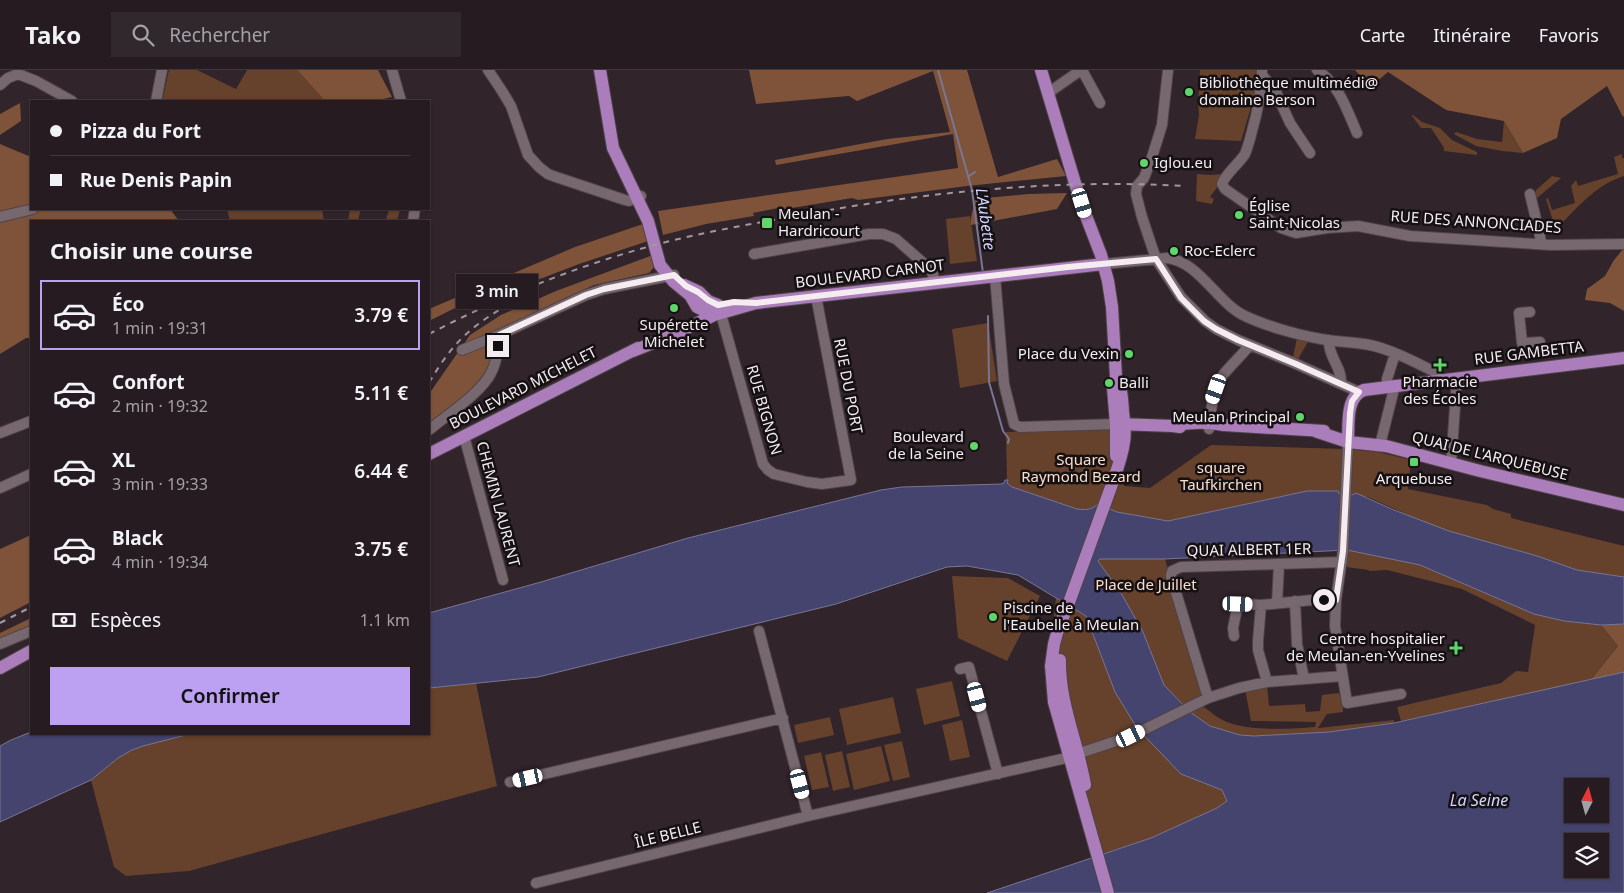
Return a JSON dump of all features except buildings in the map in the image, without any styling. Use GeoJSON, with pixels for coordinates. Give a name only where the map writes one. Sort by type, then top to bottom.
{"type":"FeatureCollection","features":[{"type":"Feature","properties":{"kind":"main road"},"geometry":{"type":"LineString","coordinates":[[600,70],[612,144],[637,193],[648,220],[660,265],[671,276],[698,292],[708,310]]}},
{"type":"Feature","properties":{"kind":"main road"},"geometry":{"type":"LineString","coordinates":[[1041,70],[1083,209],[1104,264],[1111,298],[1116,378],[1121,387],[1120,424],[1124,444],[1120,461],[1067,608],[1060,652],[1060,670],[1074,756],[1081,764],[1094,839],[1108,893]]}},
{"type":"Feature","properties":{"kind":"main road","name":"BOULEVARD CARNOT"},"geometry":{"type":"LineString","coordinates":[[708,310],[734,302],[756,303],[1104,264]]}},
{"type":"Feature","properties":{"kind":"main road","name":"BOULEVARD MICHELET"},"geometry":{"type":"LineString","coordinates":[[430,453],[633,351],[673,336],[708,310]]}},
{"type":"Feature","properties":{"kind":"main road","name":"RUE GAMBETTA"},"geometry":{"type":"LineString","coordinates":[[1359,392],[1391,386],[1624,358]]}},
{"type":"Feature","properties":{"kind":"main road"},"geometry":{"type":"LineString","coordinates":[[1346,439],[1352,401],[1359,392]]}},
{"type":"Feature","properties":{"kind":"main road","name":"QUAI DE L'ARQUEBUSE"},"geometry":{"type":"LineString","coordinates":[[1120,424],[1173,426],[1186,423],[1217,429],[1224,426],[1315,431],[1380,445],[1624,505]]}},
{"type":"Feature","properties":{"kind":"main road"},"geometry":{"type":"LineString","coordinates":[[0,669],[30,651]]}},
{"type":"Feature","properties":{"kind":"main road"},"geometry":{"type":"LineString","coordinates":[[0,669],[30,655]]}},
{"type":"Feature","properties":{"kind":"street"},"geometry":{"type":"LineString","coordinates":[[156,100],[162,70]]}},
{"type":"Feature","properties":{"kind":"street"},"geometry":{"type":"LineString","coordinates":[[392,70],[401,100]]}},
{"type":"Feature","properties":{"kind":"street"},"geometry":{"type":"LineString","coordinates":[[488,70],[511,106],[528,155],[543,171],[629,201],[637,193]]}},
{"type":"Feature","properties":{"kind":"street"},"geometry":{"type":"LineString","coordinates":[[1048,93],[1081,70],[1100,103]]}},
{"type":"Feature","properties":{"kind":"street"},"geometry":{"type":"LineString","coordinates":[[1168,70],[1162,125],[1157,144],[1144,178],[1137,186],[1137,200],[1158,262],[1181,298],[1204,321],[1250,345],[1359,392]]}},
{"type":"Feature","properties":{"kind":"street"},"geometry":{"type":"LineString","coordinates":[[1317,70],[1331,82],[1340,94],[1357,133]]}},
{"type":"Feature","properties":{"kind":"street"},"geometry":{"type":"LineString","coordinates":[[1262,73],[1275,90],[1290,123],[1310,153]]}},
{"type":"Feature","properties":{"kind":"street","name":"RUE DES ANNONCIADES"},"geometry":{"type":"LineString","coordinates":[[1262,73],[1258,107],[1247,150],[1235,168],[1224,179],[1222,186],[1281,228],[1296,233],[1358,226],[1410,236],[1541,244],[1624,244]]}},
{"type":"Feature","properties":{"kind":"street"},"geometry":{"type":"LineString","coordinates":[[0,85],[8,78],[18,74],[36,81],[70,100]]}},
{"type":"Feature","properties":{"kind":"street"},"geometry":{"type":"LineString","coordinates":[[1530,194],[1541,244]]}},
{"type":"Feature","properties":{"kind":"street"},"geometry":{"type":"LineString","coordinates":[[0,217],[30,210]]}},
{"type":"Feature","properties":{"kind":"street"},"geometry":{"type":"LineString","coordinates":[[754,254],[869,234],[883,234],[896,239],[922,261],[933,274],[934,283]]}},
{"type":"Feature","properties":{"kind":"street"},"geometry":{"type":"LineString","coordinates":[[1104,264],[1158,262],[1171,258],[1192,270],[1226,303],[1242,315],[1304,335],[1325,340],[1368,345],[1395,354],[1434,371],[1437,374],[1438,380]]}},
{"type":"Feature","properties":{"kind":"street"},"geometry":{"type":"LineString","coordinates":[[462,350],[586,295],[604,289],[671,276]]}},
{"type":"Feature","properties":{"kind":"street"},"geometry":{"type":"LineString","coordinates":[[991,276],[1004,384],[1013,422],[1020,427],[1120,424]]}},
{"type":"Feature","properties":{"kind":"street","name":"RUE DU PORT"},"geometry":{"type":"LineString","coordinates":[[816,296],[851,480]]}},
{"type":"Feature","properties":{"kind":"street","name":"RUE BIGNON"},"geometry":{"type":"LineString","coordinates":[[708,310],[763,464],[774,474],[808,482],[822,484],[851,480]]}},
{"type":"Feature","properties":{"kind":"street"},"geometry":{"type":"LineString","coordinates":[[1530,312],[1519,312],[1522,343],[1540,342]]}},
{"type":"Feature","properties":{"kind":"street"},"geometry":{"type":"LineString","coordinates":[[430,429],[484,386],[492,372],[497,356],[499,335]]}},
{"type":"Feature","properties":{"kind":"street"},"geometry":{"type":"LineString","coordinates":[[1325,340],[1340,371],[1341,383]]}},
{"type":"Feature","properties":{"kind":"street"},"geometry":{"type":"LineString","coordinates":[[1206,426],[1205,414],[1218,383],[1250,345]]}},
{"type":"Feature","properties":{"kind":"street"},"geometry":{"type":"LineString","coordinates":[[1380,445],[1389,409],[1391,386],[1386,379],[1395,354]]}},
{"type":"Feature","properties":{"kind":"street"},"geometry":{"type":"LineString","coordinates":[[1451,464],[1457,378]]}},
{"type":"Feature","properties":{"kind":"street"},"geometry":{"type":"LineString","coordinates":[[0,434],[30,421]]}},
{"type":"Feature","properties":{"kind":"street","name":"CHEMIN LAURENT"},"geometry":{"type":"LineString","coordinates":[[464,436],[503,580]]}},
{"type":"Feature","properties":{"kind":"street"},"geometry":{"type":"LineString","coordinates":[[1346,439],[1343,551],[1336,600],[1335,626],[1346,703],[1401,694]]}},
{"type":"Feature","properties":{"kind":"street"},"geometry":{"type":"LineString","coordinates":[[0,488],[30,474]]}},
{"type":"Feature","properties":{"kind":"street"},"geometry":{"type":"LineString","coordinates":[[1277,603],[1279,564]]}},
{"type":"Feature","properties":{"kind":"street","name":"QUAI ALBERT 1ER"},"geometry":{"type":"LineString","coordinates":[[1208,698],[1171,576],[1172,570],[1180,567],[1279,564],[1341,566]]}},
{"type":"Feature","properties":{"kind":"street"},"geometry":{"type":"LineString","coordinates":[[1234,636],[1234,604],[1262,605],[1295,601],[1336,600]]}},
{"type":"Feature","properties":{"kind":"street"},"geometry":{"type":"LineString","coordinates":[[1295,601],[1297,644],[1304,679]]}},
{"type":"Feature","properties":{"kind":"street"},"geometry":{"type":"LineString","coordinates":[[1262,605],[1258,650],[1267,682]]}},
{"type":"Feature","properties":{"kind":"street"},"geometry":{"type":"LineString","coordinates":[[759,631],[808,816]]}},
{"type":"Feature","properties":{"kind":"street"},"geometry":{"type":"LineString","coordinates":[[0,644],[30,632]]}},
{"type":"Feature","properties":{"kind":"street"},"geometry":{"type":"LineString","coordinates":[[960,669],[969,667],[998,774]]}},
{"type":"Feature","properties":{"kind":"street","name":"ÎLE BELLE"},"geometry":{"type":"LineString","coordinates":[[536,883],[808,816],[1074,756],[1131,736],[1208,698],[1239,688],[1267,682],[1343,676]]}},
{"type":"Feature","properties":{"kind":"street"},"geometry":{"type":"LineString","coordinates":[[510,782],[783,718]]}},
{"type":"Feature","properties":{"kind":"green space"},"geometry":{"type":"Polygon","coordinates":[[[169,70],[197,70],[236,89],[247,70],[297,70],[324,100],[162,100],[169,70]]]}},
{"type":"Feature","properties":{"kind":"green space"},"geometry":{"type":"Polygon","coordinates":[[[1200,70],[1256,70],[1254,97],[1241,141],[1195,139],[1199,115],[1200,70]]]}},
{"type":"Feature","properties":{"kind":"green space"},"geometry":{"type":"Polygon","coordinates":[[[1413,115],[1422,122],[1440,128],[1452,140],[1477,152],[1477,155],[1444,151],[1431,128],[1421,128],[1413,115]]]}},
{"type":"Feature","properties":{"kind":"green space"},"geometry":{"type":"Polygon","coordinates":[[[1504,121],[1523,153],[1476,146],[1454,134],[1456,132],[1477,139],[1502,142],[1504,121]]]}},
{"type":"Feature","properties":{"kind":"green space"},"geometry":{"type":"Polygon","coordinates":[[[1622,154],[1622,158],[1624,158],[1624,176],[1597,190],[1559,226],[1555,227],[1546,199],[1548,198],[1552,210],[1575,203],[1571,186],[1576,180],[1578,186],[1618,174],[1614,157],[1622,154]]]}},
{"type":"Feature","properties":{"kind":"green space"},"geometry":{"type":"Polygon","coordinates":[[[1197,174],[1222,174],[1221,182],[1210,197],[1214,199],[1212,204],[1196,201],[1197,174]]]}},
{"type":"Feature","properties":{"kind":"green space"},"geometry":{"type":"Polygon","coordinates":[[[1552,176],[1561,178],[1537,198],[1535,197],[1536,190],[1552,176]]]}},
{"type":"Feature","properties":{"kind":"green space"},"geometry":{"type":"Polygon","coordinates":[[[227,210],[322,210],[324,220],[230,220],[227,210]]]}},
{"type":"Feature","properties":{"kind":"green space"},"geometry":{"type":"Polygon","coordinates":[[[350,210],[359,210],[358,220],[348,220],[350,210]]]}},
{"type":"Feature","properties":{"kind":"green space"},"geometry":{"type":"Polygon","coordinates":[[[389,210],[400,210],[397,220],[386,220],[389,210]]]}},
{"type":"Feature","properties":{"kind":"green space"},"geometry":{"type":"Polygon","coordinates":[[[970,216],[977,261],[950,264],[946,219],[970,216]]]}},
{"type":"Feature","properties":{"kind":"green space"},"geometry":{"type":"Polygon","coordinates":[[[988,323],[997,381],[960,388],[952,329],[988,323]]]}},
{"type":"Feature","properties":{"kind":"green space"},"geometry":{"type":"Polygon","coordinates":[[[1297,338],[1308,342],[1298,359],[1293,357],[1297,338]]]}},
{"type":"Feature","properties":{"kind":"green space","name":"square Taufkirchen"},"geometry":{"type":"Polygon","coordinates":[[[1122,429],[1124,486],[1150,488],[1211,445],[1345,449],[1378,452],[1411,460],[1408,489],[1487,505],[1493,509],[1511,514],[1511,518],[1624,546],[1624,577],[1577,570],[1537,556],[1449,531],[1421,521],[1368,497],[1338,494],[1338,491],[1307,491],[1168,521],[1117,512],[1098,504],[1088,509],[1077,509],[1012,487],[1007,483],[1006,432],[1122,429]]]}},
{"type":"Feature","properties":{"kind":"green space"},"geometry":{"type":"Polygon","coordinates":[[[1347,550],[1420,565],[1534,614],[1564,621],[1601,625],[1618,646],[1590,681],[1401,721],[1397,707],[1501,683],[1516,671],[1528,672],[1535,625],[1462,589],[1387,570],[1370,571],[1347,567],[1345,562],[1347,550]]]}},
{"type":"Feature","properties":{"kind":"green space","name":"Place de Juillet"},"geometry":{"type":"Polygon","coordinates":[[[1165,559],[1203,692],[1199,698],[1184,706],[1164,685],[1143,632],[1099,562],[1098,560],[1165,559]]]}},
{"type":"Feature","properties":{"kind":"green space","name":"Piscine de l'Eaubelle à Meulan"},"geometry":{"type":"Polygon","coordinates":[[[952,576],[1008,578],[1040,596],[1007,661],[958,638],[952,576]]]}},
{"type":"Feature","properties":{"kind":"green space"},"geometry":{"type":"Polygon","coordinates":[[[1056,598],[1086,616],[1115,692],[1181,774],[1222,790],[1227,801],[1217,808],[1151,838],[1092,857],[1057,738],[1047,674],[1056,598]]]}},
{"type":"Feature","properties":{"kind":"green space"},"geometry":{"type":"Polygon","coordinates":[[[952,681],[960,716],[924,725],[916,689],[952,681]]]}},
{"type":"Feature","properties":{"kind":"green space"},"geometry":{"type":"Polygon","coordinates":[[[476,683],[497,786],[189,871],[126,876],[114,867],[91,780],[118,758],[132,750],[186,735],[430,735],[430,688],[476,683]]]}},
{"type":"Feature","properties":{"kind":"green space"},"geometry":{"type":"Polygon","coordinates":[[[1267,684],[1269,706],[1305,704],[1306,712],[1320,711],[1322,695],[1339,693],[1343,703],[1343,712],[1327,714],[1318,728],[1394,720],[1394,723],[1329,732],[1254,736],[1240,735],[1210,726],[1190,712],[1204,707],[1226,722],[1239,726],[1283,729],[1315,727],[1316,722],[1251,721],[1245,689],[1267,684]]]}},
{"type":"Feature","properties":{"kind":"green space"},"geometry":{"type":"Polygon","coordinates":[[[893,697],[901,733],[847,745],[839,709],[893,697]]]}},
{"type":"Feature","properties":{"kind":"green space"},"geometry":{"type":"Polygon","coordinates":[[[830,717],[834,735],[798,743],[794,725],[830,717]]]}},
{"type":"Feature","properties":{"kind":"green space"},"geometry":{"type":"Polygon","coordinates":[[[962,720],[970,757],[950,761],[942,725],[962,720]]]}},
{"type":"Feature","properties":{"kind":"green space"},"geometry":{"type":"Polygon","coordinates":[[[902,741],[910,777],[893,781],[884,745],[902,741]]]}},
{"type":"Feature","properties":{"kind":"green space"},"geometry":{"type":"Polygon","coordinates":[[[881,746],[890,781],[854,790],[846,754],[881,746]]]}},
{"type":"Feature","properties":{"kind":"green space"},"geometry":{"type":"Polygon","coordinates":[[[842,751],[850,787],[833,791],[825,755],[842,751]]]}},
{"type":"Feature","properties":{"kind":"green space"},"geometry":{"type":"Polygon","coordinates":[[[821,752],[829,787],[812,790],[804,756],[821,752]]]}},
{"type":"Feature","properties":{"kind":"shaded area"},"geometry":{"type":"Polygon","coordinates":[[[297,70],[378,70],[392,97],[378,100],[324,100],[297,70]]]}},
{"type":"Feature","properties":{"kind":"shaded area"},"geometry":{"type":"Polygon","coordinates":[[[749,70],[967,70],[998,177],[1057,159],[1066,176],[858,200],[852,198],[786,209],[778,208],[753,213],[754,216],[706,224],[663,235],[658,211],[958,168],[953,134],[776,165],[775,160],[887,139],[950,132],[933,71],[857,101],[849,96],[756,104],[749,70]]]}},
{"type":"Feature","properties":{"kind":"shaded area"},"geometry":{"type":"Polygon","coordinates":[[[1355,70],[1624,70],[1624,116],[1607,86],[1561,119],[1557,138],[1523,153],[1504,121],[1446,110],[1388,72],[1370,87],[1355,70]]]}},
{"type":"Feature","properties":{"kind":"shaded area"},"geometry":{"type":"Polygon","coordinates":[[[20,103],[21,121],[0,135],[0,114],[20,103]]]}},
{"type":"Feature","properties":{"kind":"shaded area"},"geometry":{"type":"Polygon","coordinates":[[[0,144],[30,157],[30,210],[171,210],[178,220],[30,220],[30,338],[26,338],[0,354],[0,144]]]}},
{"type":"Feature","properties":{"kind":"shaded area"},"geometry":{"type":"Polygon","coordinates":[[[1067,193],[1057,209],[971,225],[975,199],[1028,194],[1067,193]]]}},
{"type":"Feature","properties":{"kind":"shaded area"},"geometry":{"type":"Polygon","coordinates":[[[643,224],[648,241],[579,264],[496,296],[479,296],[430,320],[430,309],[575,247],[643,224]]]}},
{"type":"Feature","properties":{"kind":"shaded area"},"geometry":{"type":"Polygon","coordinates":[[[1624,248],[1624,311],[1610,303],[1585,300],[1587,289],[1605,276],[1614,260],[1624,248]]]}},
{"type":"Feature","properties":{"kind":"shaded area"},"geometry":{"type":"Polygon","coordinates":[[[653,255],[655,266],[649,273],[594,285],[488,334],[492,355],[486,377],[430,425],[430,393],[470,335],[501,315],[556,291],[653,255]]]}},
{"type":"Feature","properties":{"kind":"shaded area"},"geometry":{"type":"Polygon","coordinates":[[[30,535],[30,603],[0,618],[0,549],[30,535]]]}},
{"type":"Feature","properties":{"kind":"shaded area"},"geometry":{"type":"Polygon","coordinates":[[[30,618],[30,626],[0,639],[0,633],[30,618]]]}},
{"type":"Feature","properties":{"kind":"shaded area"},"geometry":{"type":"Polygon","coordinates":[[[1624,624],[1624,672],[1590,681],[1618,646],[1601,625],[1624,624]]]}},
{"type":"Feature","properties":{"kind":"water","name":"La Seine"},"geometry":{"type":"Polygon","coordinates":[[[1008,480],[1007,483],[1012,487],[1077,509],[1088,509],[1098,504],[1117,512],[1168,521],[1307,491],[1338,491],[1339,494],[1352,495],[1356,493],[1449,531],[1537,556],[1577,570],[1624,577],[1624,624],[1601,625],[1564,621],[1534,614],[1420,565],[1347,550],[1165,559],[1100,559],[1098,561],[1121,593],[1143,632],[1164,685],[1190,712],[1210,726],[1240,735],[1329,732],[1394,723],[1624,672],[1624,893],[987,893],[1151,838],[1217,808],[1227,801],[1222,790],[1181,774],[1137,728],[1115,692],[1086,616],[1018,575],[967,566],[947,567],[836,604],[538,677],[430,688],[430,613],[688,538],[881,490],[902,487],[1001,484],[1008,480]]]}},
{"type":"Feature","properties":{"kind":"water"},"geometry":{"type":"Polygon","coordinates":[[[30,732],[30,735],[186,735],[132,750],[118,758],[91,780],[0,822],[0,746],[30,732]]]}},
{"type":"Feature","properties":{"kind":"waterway"},"geometry":{"type":"LineString","coordinates":[[938,70],[972,190],[983,273]]}},
{"type":"Feature","properties":{"kind":"waterway","name":"L'Aubette"},"geometry":{"type":"LineString","coordinates":[[969,176],[975,172]]}},
{"type":"Feature","properties":{"kind":"waterway","name":"L'Aubette"},"geometry":{"type":"LineString","coordinates":[[988,316],[989,382],[1003,431],[1009,439],[1008,443]]}},
{"type":"Feature","properties":{"kind":"railway"},"geometry":{"type":"LineString","coordinates":[[430,334],[515,293],[575,270],[635,250],[720,230],[859,205],[952,193],[1092,184],[1186,186]]}},
{"type":"Feature","properties":{"kind":"railway"},"geometry":{"type":"LineString","coordinates":[[430,381],[448,354],[467,333],[490,316],[520,298]]}},
{"type":"Feature","properties":{"kind":"railway"},"geometry":{"type":"LineString","coordinates":[[0,623],[30,608]]}},
{"type":"Feature","properties":{"kind":"place","name":"Bibliothèque multimédi@ domaine Berson"},"geometry":{"type":"Point","coordinates":[1189,92]}},
{"type":"Feature","properties":{"kind":"place","name":"Iglou.eu"},"geometry":{"type":"Point","coordinates":[1144,163]}},
{"type":"Feature","properties":{"kind":"place","name":"Église Saint-Nicolas"},"geometry":{"type":"Point","coordinates":[1239,215]}},
{"type":"Feature","properties":{"kind":"place","name":"Meulan - Hardricourt"},"geometry":{"type":"Point","coordinates":[767,223]}},
{"type":"Feature","properties":{"kind":"place","name":"Roc-Eclerc"},"geometry":{"type":"Point","coordinates":[1174,251]}},
{"type":"Feature","properties":{"kind":"place","name":"Supérette Michelet"},"geometry":{"type":"Point","coordinates":[674,308]}},
{"type":"Feature","properties":{"kind":"place","name":"Place du Vexin"},"geometry":{"type":"Point","coordinates":[1129,354]}},
{"type":"Feature","properties":{"kind":"place","name":"Pharmacie des Écoles"},"geometry":{"type":"Point","coordinates":[1440,365]}},
{"type":"Feature","properties":{"kind":"place","name":"Balli"},"geometry":{"type":"Point","coordinates":[1109,383]}},
{"type":"Feature","properties":{"kind":"place","name":"Meulan Principal"},"geometry":{"type":"Point","coordinates":[1300,417]}},
{"type":"Feature","properties":{"kind":"place","name":"Boulevard de la Seine"},"geometry":{"type":"Point","coordinates":[974,446]}},
{"type":"Feature","properties":{"kind":"place","name":"Arquebuse"},"geometry":{"type":"Point","coordinates":[1414,462]}},
{"type":"Feature","properties":{"kind":"place","name":"Piscine de l'Eaubelle à Meulan"},"geometry":{"type":"Point","coordinates":[993,617]}},
{"type":"Feature","properties":{"kind":"place","name":"Centre hospitalier de Meulan-en-Yvelines"},"geometry":{"type":"Point","coordinates":[1456,648]}},
{"type":"Feature","properties":{"kind":"route"},"geometry":{"type":"LineString","coordinates":[[498,346],[499,335],[586,295],[604,289],[674,275],[686,286],[718,305],[734,302],[756,303],[1068,267],[1156,259],[1181,298],[1204,321],[1216,329],[1228,336],[1359,392],[1352,401],[1350,413],[1343,551],[1336,600],[1324,600]]}},
{"type":"Feature","properties":{"kind":"park label","name":"Square Raymond Bezard"},"geometry":{"type":"Point","coordinates":[1081,468]}}]}
